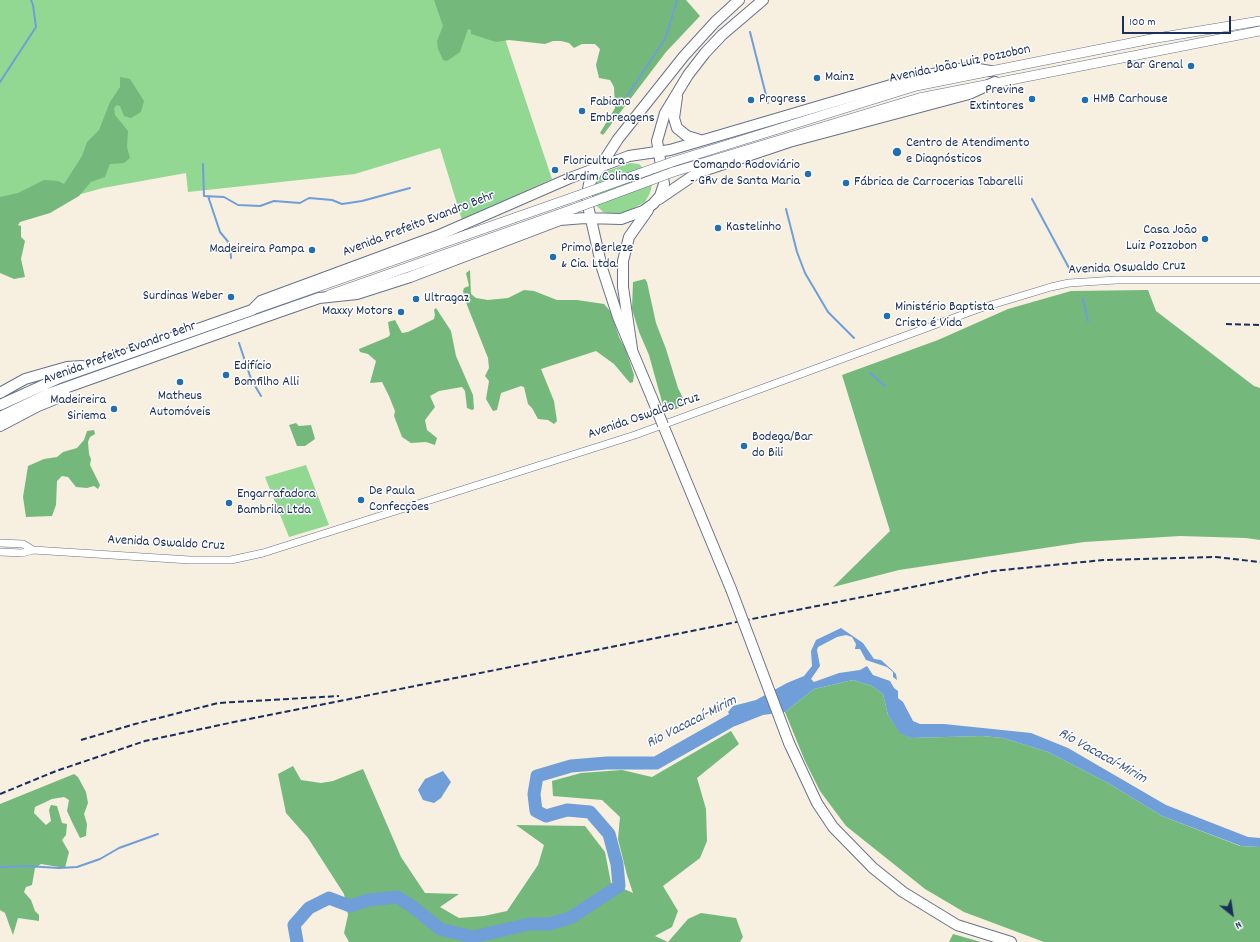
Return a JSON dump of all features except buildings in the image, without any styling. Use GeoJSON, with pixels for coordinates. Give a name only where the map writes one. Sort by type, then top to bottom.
{"type":"FeatureCollection","features":[{"type":"Feature","properties":{"kind":"highway"},"geometry":{"type":"LineString","coordinates":[[739,0],[714,22],[688,51],[598,168],[589,184],[587,194],[602,268],[618,317],[731,589],[789,743],[814,797],[833,828],[874,868],[904,892],[957,925],[1011,942]]}},
{"type":"Feature","properties":{"kind":"highway"},"geometry":{"type":"LineString","coordinates":[[632,349],[623,287],[623,260],[626,245],[633,228],[660,196],[664,184],[658,152],[659,129],[665,113],[705,53],[728,30],[763,0]]}},
{"type":"Feature","properties":{"kind":"highway"},"geometry":{"type":"LineString","coordinates":[[598,168],[629,156],[658,152],[918,77],[958,69],[973,68],[990,71]]}},
{"type":"Feature","properties":{"kind":"highway"},"geometry":{"type":"LineString","coordinates":[[591,218],[621,219],[643,211],[697,173],[789,142],[969,94],[994,82]]}},
{"type":"Feature","properties":{"kind":"highway"},"geometry":{"type":"LineString","coordinates":[[677,93],[674,118],[677,128],[687,136],[700,140]]}},
{"type":"Feature","properties":{"kind":"highway","name":"Avenida Prefeito Evandro Behr"},"geometry":{"type":"LineString","coordinates":[[0,405],[38,387],[94,365],[252,310],[261,301],[436,236],[570,178],[598,168]]}},
{"type":"Feature","properties":{"kind":"highway","name":"Avenida Prefeito Evandro Behr"},"geometry":{"type":"LineString","coordinates":[[0,417],[48,394],[319,298],[357,294],[410,277],[560,220],[591,218]]}},
{"type":"Feature","properties":{"kind":"highway"},"geometry":{"type":"LineString","coordinates":[[0,393],[25,380],[67,367],[94,365]]}},
{"type":"Feature","properties":{"kind":"highway"},"geometry":{"type":"LineString","coordinates":[[0,426],[38,406],[83,388],[96,378]]}},
{"type":"Feature","properties":{"kind":"main road","name":"Avenida João Luiz Pozzobon"},"geometry":{"type":"LineString","coordinates":[[574,196],[672,162],[916,86],[1151,39],[1260,21]]}},
{"type":"Feature","properties":{"kind":"main road","name":"Avenida João Luiz Pozzobon"},"geometry":{"type":"LineString","coordinates":[[576,208],[673,172],[919,98],[994,82],[1260,31]]}},
{"type":"Feature","properties":{"kind":"main road","name":"Avenida Prefeito Evandro Behr"},"geometry":{"type":"LineString","coordinates":[[252,310],[574,196]]}},
{"type":"Feature","properties":{"kind":"main road","name":"Avenida Prefeito Evandro Behr"},"geometry":{"type":"LineString","coordinates":[[319,298],[576,208]]}},
{"type":"Feature","properties":{"kind":"street","name":"Avenida Oswaldo Cruz"},"geometry":{"type":"LineString","coordinates":[[0,552],[22,554],[33,550],[190,560],[231,560],[263,553],[635,435],[978,310],[1051,287],[1069,283],[1116,280],[1260,280]]}},
{"type":"Feature","properties":{"kind":"street","name":"Avenida Oswaldo Cruz"},"geometry":{"type":"LineString","coordinates":[[0,542],[22,544],[33,550]]}},
{"type":"Feature","properties":{"kind":"green space"},"geometry":{"type":"Polygon","coordinates":[[[0,0],[492,0],[552,179],[462,220],[440,148],[355,174],[188,192],[186,173],[103,188],[41,205],[0,222],[0,0]]]}},
{"type":"Feature","properties":{"kind":"green space"},"geometry":{"type":"Polygon","coordinates":[[[434,0],[686,0],[700,16],[666,52],[603,135],[600,133],[615,108],[614,87],[610,80],[599,78],[596,65],[600,49],[595,44],[582,44],[574,48],[569,43],[561,41],[553,41],[545,44],[509,40],[496,42],[471,34],[471,30],[468,29],[460,52],[447,61],[443,60],[438,49],[437,41],[443,26],[434,0]]]}},
{"type":"Feature","properties":{"kind":"green space"},"geometry":{"type":"Polygon","coordinates":[[[120,77],[130,79],[144,101],[141,112],[131,118],[124,116],[120,106],[117,105],[114,108],[115,115],[128,131],[127,147],[130,158],[124,163],[110,164],[105,177],[91,182],[79,196],[50,213],[20,222],[18,225],[21,226],[21,237],[25,241],[21,259],[25,277],[14,279],[0,273],[0,197],[18,193],[44,180],[58,181],[64,184],[82,156],[87,142],[99,130],[110,102],[120,87],[120,77]]]}},
{"type":"Feature","properties":{"kind":"green space"},"geometry":{"type":"Polygon","coordinates":[[[630,163],[639,164],[646,171],[652,185],[650,193],[645,202],[626,212],[612,214],[603,212],[595,204],[591,196],[592,187],[597,179],[607,171],[630,163]]]}},
{"type":"Feature","properties":{"kind":"green space"},"geometry":{"type":"Polygon","coordinates":[[[470,270],[471,294],[476,298],[488,300],[508,298],[524,290],[534,291],[557,300],[577,300],[604,304],[611,312],[619,337],[626,350],[634,375],[633,382],[630,383],[614,364],[596,351],[541,369],[554,401],[557,421],[554,424],[548,420],[538,419],[528,404],[524,387],[521,386],[501,393],[497,410],[493,411],[486,399],[489,381],[485,376],[489,368],[488,358],[463,291],[464,288],[469,286],[466,273],[470,270]]]}},
{"type":"Feature","properties":{"kind":"green space"},"geometry":{"type":"Polygon","coordinates":[[[645,279],[647,282],[656,323],[678,388],[685,402],[684,406],[673,410],[665,409],[662,402],[649,355],[639,332],[632,309],[633,282],[645,279]]]}},
{"type":"Feature","properties":{"kind":"green space"},"geometry":{"type":"Polygon","coordinates":[[[1148,290],[1156,311],[1254,386],[1260,388],[1260,540],[1246,538],[1180,536],[1084,542],[899,570],[833,587],[890,531],[842,375],[938,340],[1008,309],[1071,291],[1148,290]]]}},
{"type":"Feature","properties":{"kind":"green space"},"geometry":{"type":"Polygon","coordinates":[[[436,308],[451,331],[456,356],[473,395],[474,409],[472,410],[467,408],[465,391],[462,387],[439,391],[430,396],[435,407],[425,420],[427,430],[437,438],[435,445],[426,442],[411,443],[402,437],[394,416],[395,411],[382,382],[370,383],[376,361],[368,354],[360,352],[359,349],[388,337],[390,335],[388,322],[395,320],[402,333],[408,332],[434,319],[434,310],[436,308]]]}},
{"type":"Feature","properties":{"kind":"green space"},"geometry":{"type":"Polygon","coordinates":[[[296,423],[299,426],[311,425],[315,439],[305,446],[297,446],[289,425],[296,423]]]}},
{"type":"Feature","properties":{"kind":"green space"},"geometry":{"type":"Polygon","coordinates":[[[94,430],[95,434],[90,437],[88,442],[91,459],[90,465],[100,485],[98,489],[94,486],[87,488],[76,487],[68,477],[62,476],[57,481],[56,505],[52,516],[26,517],[23,497],[28,466],[44,459],[57,457],[63,452],[77,448],[84,440],[87,431],[94,430]]]}},
{"type":"Feature","properties":{"kind":"green space"},"geometry":{"type":"Polygon","coordinates":[[[306,465],[329,525],[289,537],[265,477],[306,465]]]}},
{"type":"Feature","properties":{"kind":"green space"},"geometry":{"type":"Polygon","coordinates":[[[853,680],[872,686],[883,694],[888,715],[900,732],[911,738],[982,736],[1003,738],[1048,752],[1108,783],[1162,816],[1240,846],[1260,847],[1260,942],[1044,942],[964,912],[925,889],[846,826],[820,791],[805,761],[785,712],[814,689],[853,680]]]}},
{"type":"Feature","properties":{"kind":"green space"},"geometry":{"type":"Polygon","coordinates":[[[731,731],[739,744],[697,778],[706,809],[707,841],[700,858],[663,886],[678,911],[672,927],[655,936],[668,942],[349,942],[344,933],[348,915],[344,894],[308,838],[286,813],[278,774],[293,766],[301,780],[321,783],[333,781],[363,769],[401,857],[425,893],[459,894],[440,907],[459,918],[484,916],[507,911],[538,865],[544,845],[516,825],[585,826],[605,852],[611,883],[633,893],[618,839],[620,817],[602,800],[553,796],[552,781],[581,773],[622,770],[652,777],[731,731]]]}},
{"type":"Feature","properties":{"kind":"green space"},"geometry":{"type":"Polygon","coordinates":[[[74,774],[78,777],[86,792],[88,803],[84,814],[87,824],[86,836],[80,838],[67,811],[69,800],[64,797],[52,799],[35,807],[34,813],[46,825],[51,821],[49,810],[51,805],[57,806],[62,823],[67,824],[66,835],[62,840],[69,852],[65,868],[41,864],[35,868],[32,885],[26,887],[24,892],[31,900],[35,911],[39,915],[39,921],[18,918],[13,935],[5,913],[0,910],[0,804],[74,774]]]}},
{"type":"Feature","properties":{"kind":"green space"},"geometry":{"type":"Polygon","coordinates":[[[701,913],[736,918],[743,937],[740,942],[668,942],[688,919],[701,913]]]}},
{"type":"Feature","properties":{"kind":"green space"},"geometry":{"type":"Polygon","coordinates":[[[953,934],[981,942],[949,942],[953,934]]]}},
{"type":"Feature","properties":{"kind":"water","name":"Rio Vacacaí-Mirim"},"geometry":{"type":"Polygon","coordinates":[[[841,628],[863,643],[874,659],[881,660],[891,669],[896,674],[897,680],[893,677],[893,672],[887,667],[866,660],[860,649],[855,649],[856,644],[852,637],[846,635],[837,637],[818,647],[817,650],[820,666],[811,679],[814,682],[839,673],[860,670],[867,666],[873,675],[890,681],[894,688],[898,691],[898,698],[903,702],[913,721],[920,724],[944,724],[1031,733],[1068,748],[1166,805],[1248,837],[1260,838],[1260,847],[1241,846],[1162,816],[1108,783],[1048,752],[1003,738],[982,736],[911,738],[900,733],[888,715],[883,694],[872,686],[853,680],[814,689],[785,712],[763,715],[735,726],[728,712],[733,706],[756,700],[787,683],[804,676],[812,666],[811,651],[816,640],[841,628]]]}},
{"type":"Feature","properties":{"kind":"water"},"geometry":{"type":"Polygon","coordinates":[[[443,771],[451,782],[441,798],[434,803],[423,800],[418,790],[425,779],[443,771]]]}},
{"type":"Feature","properties":{"kind":"waterway"},"geometry":{"type":"LineString","coordinates":[[0,82],[36,27],[31,0]]}},
{"type":"Feature","properties":{"kind":"waterway"},"geometry":{"type":"LineString","coordinates":[[627,96],[665,39],[677,0]]}},
{"type":"Feature","properties":{"kind":"waterway"},"geometry":{"type":"LineString","coordinates":[[750,32],[768,103]]}},
{"type":"Feature","properties":{"kind":"waterway"},"geometry":{"type":"LineString","coordinates":[[203,164],[204,196],[224,197],[238,205],[260,206],[274,201],[300,203],[309,198],[332,200],[342,204],[362,201],[410,188]]}},
{"type":"Feature","properties":{"kind":"waterway"},"geometry":{"type":"LineString","coordinates":[[208,196],[220,232],[230,244],[231,258]]}},
{"type":"Feature","properties":{"kind":"waterway"},"geometry":{"type":"LineString","coordinates":[[1032,199],[1069,268]]}},
{"type":"Feature","properties":{"kind":"waterway"},"geometry":{"type":"LineString","coordinates":[[786,209],[797,252],[805,273],[828,312],[854,338]]}},
{"type":"Feature","properties":{"kind":"waterway"},"geometry":{"type":"LineString","coordinates":[[1083,299],[1088,321]]}},
{"type":"Feature","properties":{"kind":"waterway"},"geometry":{"type":"LineString","coordinates":[[239,343],[251,379],[261,396]]}},
{"type":"Feature","properties":{"kind":"waterway"},"geometry":{"type":"LineString","coordinates":[[870,373],[885,386]]}},
{"type":"Feature","properties":{"kind":"waterway","name":"Rio Vacacaí-Mirim"},"geometry":{"type":"LineString","coordinates":[[297,942],[294,925],[309,908],[329,898],[350,906],[369,900],[397,897],[413,907],[440,929],[473,937],[529,924],[549,924],[570,918],[619,886],[617,864],[609,834],[590,812],[567,810],[546,816],[536,811],[534,794],[537,776],[571,766],[607,763],[656,763],[732,720],[749,713]]}},
{"type":"Feature","properties":{"kind":"waterway"},"geometry":{"type":"LineString","coordinates":[[0,867],[77,867],[100,859],[119,848],[158,834]]}},
{"type":"Feature","properties":{"kind":"railway"},"geometry":{"type":"LineString","coordinates":[[1226,324],[1260,325]]}},
{"type":"Feature","properties":{"kind":"railway"},"geometry":{"type":"LineString","coordinates":[[0,794],[56,771],[145,741],[993,571],[1103,560],[1216,557],[1260,562]]}},
{"type":"Feature","properties":{"kind":"railway"},"geometry":{"type":"LineString","coordinates":[[81,740],[135,724],[218,703],[339,696]]}},
{"type":"Feature","properties":{"kind":"place","name":"Bar Grenal"},"geometry":{"type":"Point","coordinates":[1191,66]}},
{"type":"Feature","properties":{"kind":"place","name":"Mainz"},"geometry":{"type":"Point","coordinates":[817,78]}},
{"type":"Feature","properties":{"kind":"place","name":"Previne Extintores"},"geometry":{"type":"Point","coordinates":[1032,99]}},
{"type":"Feature","properties":{"kind":"place","name":"Progress"},"geometry":{"type":"Point","coordinates":[751,100]}},
{"type":"Feature","properties":{"kind":"place","name":"HMB Carhouse"},"geometry":{"type":"Point","coordinates":[1085,100]}},
{"type":"Feature","properties":{"kind":"place","name":"Fabiano Embreagens"},"geometry":{"type":"Point","coordinates":[582,111]}},
{"type":"Feature","properties":{"kind":"place","name":"Centro de Atendimento e Diagnósticos"},"geometry":{"type":"Point","coordinates":[897,152]}},
{"type":"Feature","properties":{"kind":"place","name":"Floricultura Jardim Colinas"},"geometry":{"type":"Point","coordinates":[555,170]}},
{"type":"Feature","properties":{"kind":"place","name":"Comando Rodoviário - GRv de Santa Maria"},"geometry":{"type":"Point","coordinates":[808,174]}},
{"type":"Feature","properties":{"kind":"place","name":"Fábrica de Carrocerias Tabarelli"},"geometry":{"type":"Point","coordinates":[846,183]}},
{"type":"Feature","properties":{"kind":"place","name":"Kastelinho"},"geometry":{"type":"Point","coordinates":[718,228]}},
{"type":"Feature","properties":{"kind":"place","name":"Casa João Luiz Pozzobon"},"geometry":{"type":"Point","coordinates":[1205,239]}},
{"type":"Feature","properties":{"kind":"place","name":"Madeireira Pampa"},"geometry":{"type":"Point","coordinates":[312,250]}},
{"type":"Feature","properties":{"kind":"place","name":"Primo Berleze & Cia. Ltda."},"geometry":{"type":"Point","coordinates":[553,257]}},
{"type":"Feature","properties":{"kind":"place","name":"Surdinas Weber"},"geometry":{"type":"Point","coordinates":[231,297]}},
{"type":"Feature","properties":{"kind":"place","name":"Ultragaz"},"geometry":{"type":"Point","coordinates":[416,299]}},
{"type":"Feature","properties":{"kind":"place","name":"Maxxy Motors"},"geometry":{"type":"Point","coordinates":[401,312]}},
{"type":"Feature","properties":{"kind":"place","name":"Ministério Baptista Cristo é Vida"},"geometry":{"type":"Point","coordinates":[887,316]}},
{"type":"Feature","properties":{"kind":"place","name":"Edifício Bomfilho Alli"},"geometry":{"type":"Point","coordinates":[226,375]}},
{"type":"Feature","properties":{"kind":"place","name":"Matheus Automóveis"},"geometry":{"type":"Point","coordinates":[180,382]}},
{"type":"Feature","properties":{"kind":"place","name":"Madeireira Siriema"},"geometry":{"type":"Point","coordinates":[114,409]}},
{"type":"Feature","properties":{"kind":"place","name":"Bodega/Bar do Bili"},"geometry":{"type":"Point","coordinates":[744,446]}},
{"type":"Feature","properties":{"kind":"place","name":"De Paula Confecções"},"geometry":{"type":"Point","coordinates":[361,500]}},
{"type":"Feature","properties":{"kind":"place","name":"Engarrafadora Bambrila Ltda"},"geometry":{"type":"Point","coordinates":[229,503]}}]}
